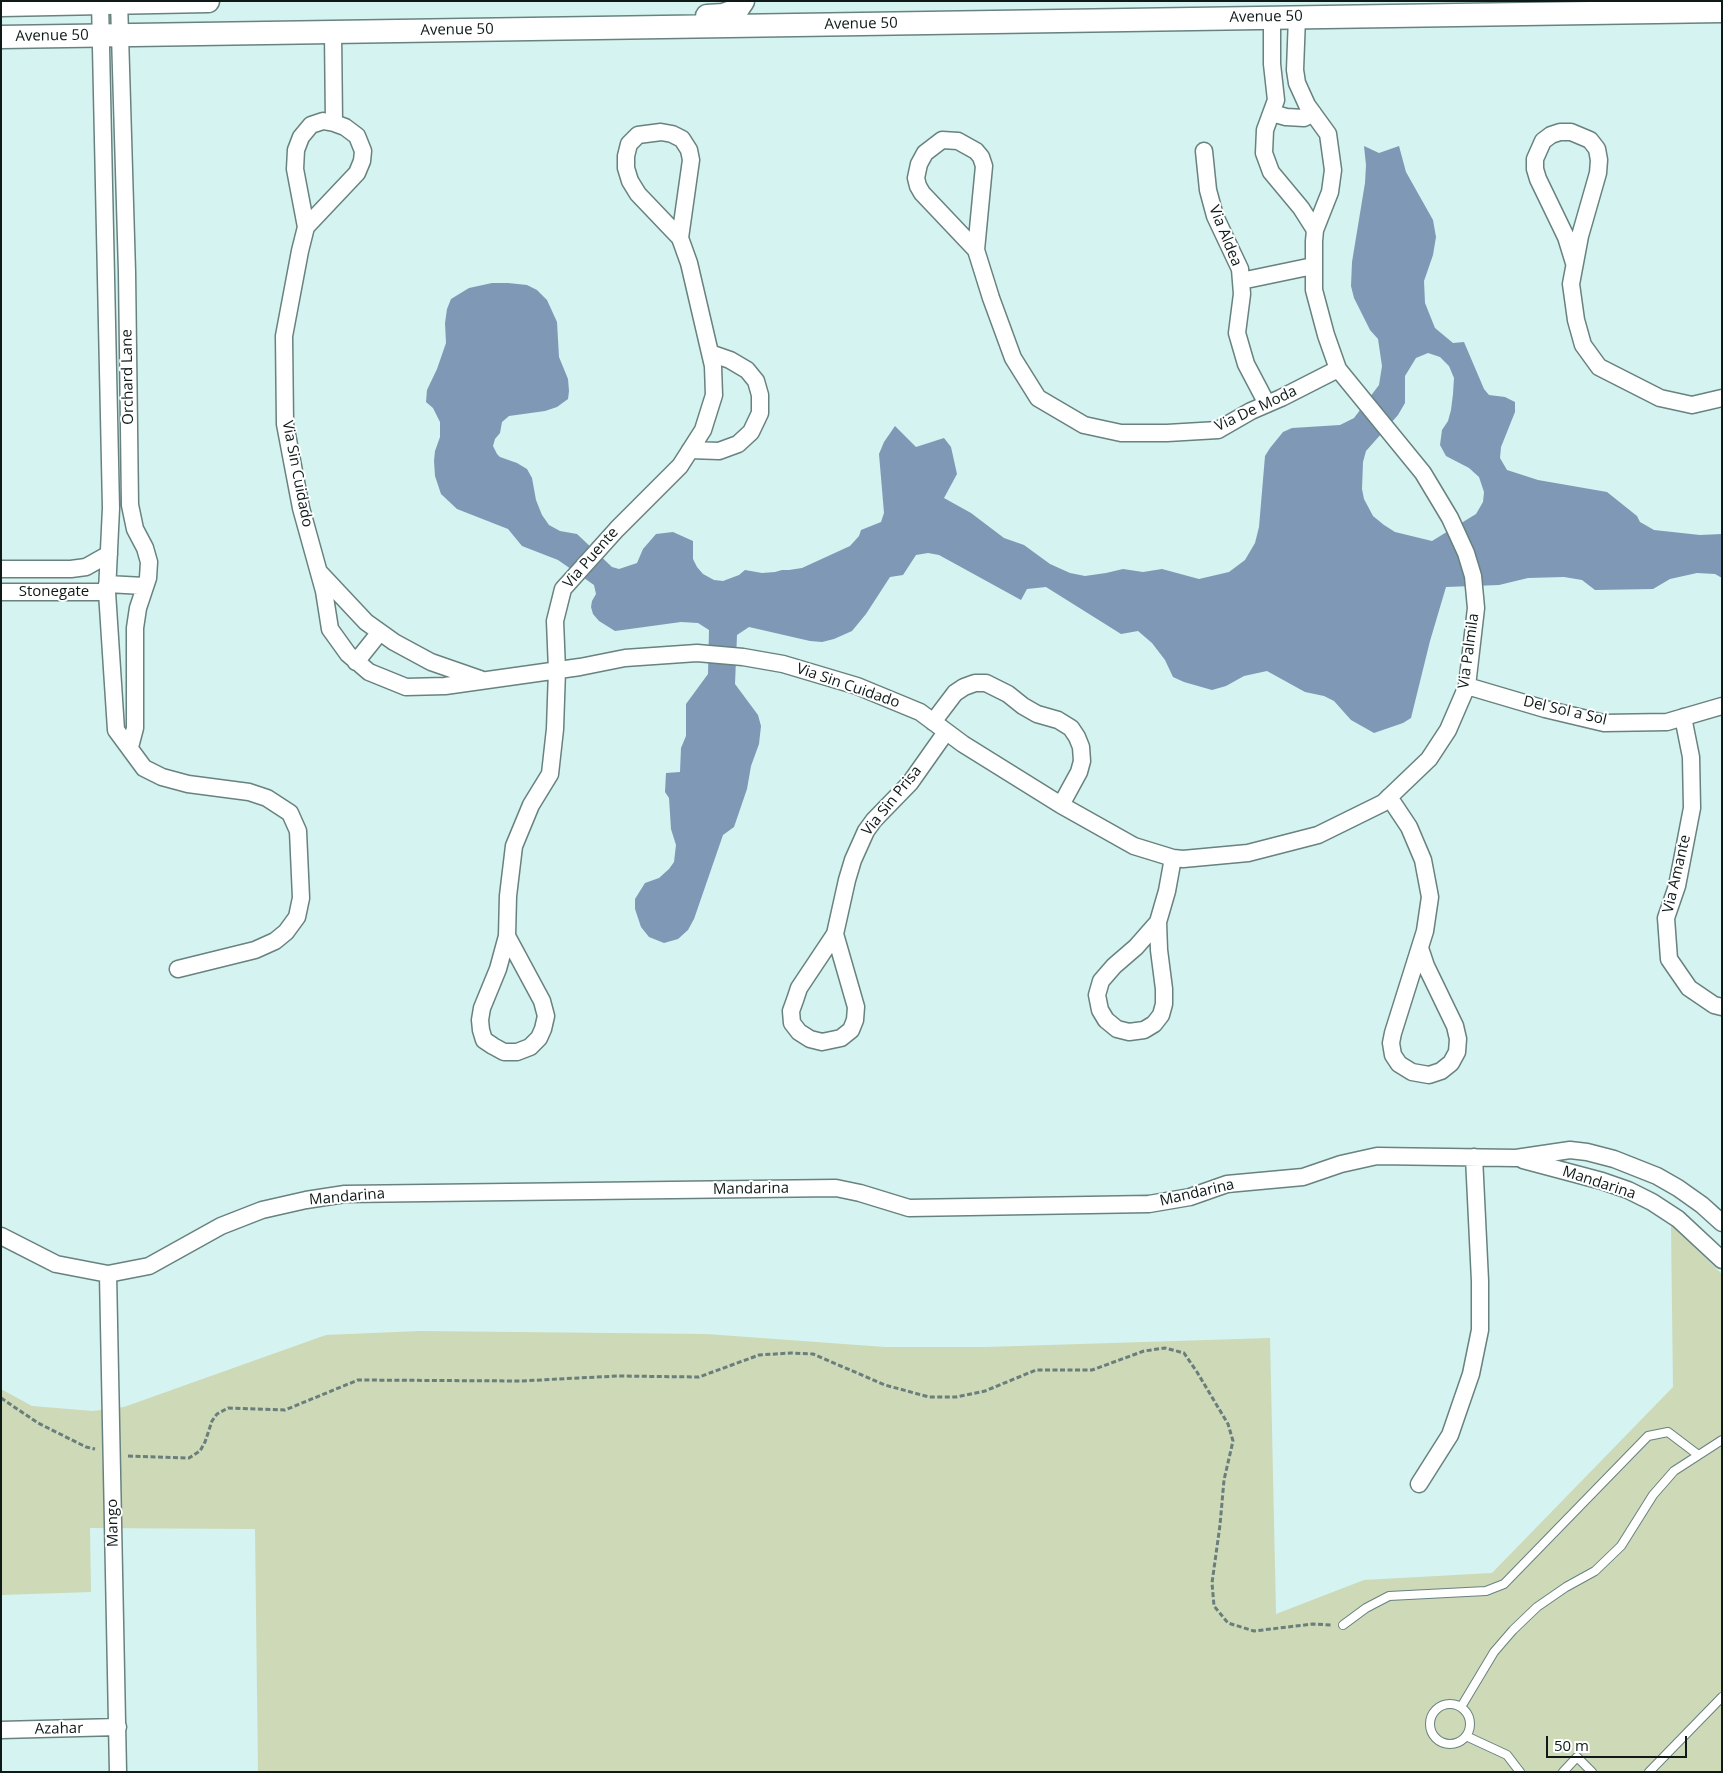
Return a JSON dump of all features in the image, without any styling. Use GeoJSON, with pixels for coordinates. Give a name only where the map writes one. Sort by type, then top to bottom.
{"type":"FeatureCollection","features":[{"type":"Feature","properties":{"kind":"main road"},"geometry":{"type":"LineString","coordinates":[[1,4],[208,1]]}},
{"type":"Feature","properties":{"kind":"main road"},"geometry":{"type":"LineString","coordinates":[[497,29],[602,17],[723,15],[737,10],[743,1]]}},
{"type":"Feature","properties":{"kind":"main road","name":"Avenue 50"},"geometry":{"type":"LineString","coordinates":[[1,37],[497,29],[1271,9],[1722,11]]}},
{"type":"Feature","properties":{"kind":"street","name":"Orchard Lane"},"geometry":{"type":"LineString","coordinates":[[109,2],[111,508],[107,588],[116,730],[144,768],[162,778],[188,784],[249,792],[267,798],[290,813],[298,831],[301,898],[297,917],[286,932],[275,941],[255,950],[178,969]]}},
{"type":"Feature","properties":{"kind":"street"},"geometry":{"type":"LineString","coordinates":[[1271,9],[1272,64],[1276,100],[1265,130],[1264,142],[1267,163],[1271,172],[1302,208],[1316,230]]}},
{"type":"Feature","properties":{"kind":"street","name":"Via Palmila"},"geometry":{"type":"LineString","coordinates":[[1173,858],[1183,859],[1248,853],[1318,835],[1383,803],[1429,759],[1448,730],[1467,686],[1476,608],[1473,576],[1466,552],[1450,518],[1423,473],[1338,369],[1326,335],[1314,290],[1313,266],[1316,230],[1330,192],[1334,170],[1328,134],[1307,105],[1297,83],[1295,70],[1297,9]]}},
{"type":"Feature","properties":{"kind":"street"},"geometry":{"type":"LineString","coordinates":[[333,32],[334,123]]}},
{"type":"Feature","properties":{"kind":"street","name":"Orchard Lane"},"geometry":{"type":"LineString","coordinates":[[110,35],[127,272],[130,505],[135,529],[145,548],[149,562],[148,578],[144,586],[135,628],[135,728],[130,747]]}},
{"type":"Feature","properties":{"kind":"street"},"geometry":{"type":"LineString","coordinates":[[1272,113],[1286,117],[1304,118],[1313,113]]}},
{"type":"Feature","properties":{"kind":"street","name":"Via Sin Cuidado"},"geometry":{"type":"LineString","coordinates":[[306,228],[357,173],[362,162],[363,151],[357,136],[346,127],[334,123],[323,121],[311,125],[301,137],[296,150],[295,169],[306,228],[284,336],[285,424],[301,508],[324,591],[330,629],[348,654],[369,672],[406,687],[445,686],[625,658],[705,654],[744,657],[783,664],[857,686],[920,712],[940,727],[1061,805],[1134,846],[1173,858]]}},
{"type":"Feature","properties":{"kind":"street","name":"Via Puente"},"geometry":{"type":"LineString","coordinates":[[507,936],[542,1002],[546,1016],[539,1038],[530,1047],[517,1052],[504,1052],[484,1040],[481,1030],[482,1008],[498,969],[507,936],[508,896],[514,846],[531,805],[550,774],[555,729],[557,670],[555,621],[562,589],[617,529],[680,466],[703,430],[714,395],[713,366],[689,263],[680,238],[638,194],[630,181],[626,168],[626,156],[630,144],[638,135],[661,132],[672,134],[682,139],[689,150],[690,166],[680,238]]}},
{"type":"Feature","properties":{"kind":"street"},"geometry":{"type":"LineString","coordinates":[[1574,262],[1566,237],[1535,169],[1535,159],[1543,141],[1551,135],[1560,132],[1571,132],[1590,140],[1597,149],[1599,160],[1598,173],[1574,262],[1571,284],[1576,320],[1583,345],[1599,367],[1660,398],[1692,404],[1722,398]]}},
{"type":"Feature","properties":{"kind":"street","name":"Via De Moda"},"geometry":{"type":"LineString","coordinates":[[976,250],[922,193],[918,186],[916,178],[919,164],[925,153],[942,140],[958,141],[976,151],[981,157],[984,166],[976,250],[1013,358],[1038,398],[1084,425],[1121,433],[1218,430],[1251,411],[1338,369]]}},
{"type":"Feature","properties":{"kind":"street","name":"Via Aldea"},"geometry":{"type":"LineString","coordinates":[[1204,151],[1208,190],[1215,216],[1240,269],[1242,294],[1237,333],[1246,364],[1267,404]]}},
{"type":"Feature","properties":{"kind":"street"},"geometry":{"type":"LineString","coordinates":[[1241,280],[1313,266]]}},
{"type":"Feature","properties":{"kind":"street"},"geometry":{"type":"LineString","coordinates":[[690,450],[719,451],[738,444],[751,432],[760,413],[760,396],[756,380],[747,370],[730,360],[710,353]]}},
{"type":"Feature","properties":{"kind":"street","name":"Stonegate"},"geometry":{"type":"LineString","coordinates":[[1,570],[78,568],[96,563],[110,554]]}},
{"type":"Feature","properties":{"kind":"street","name":"Via Sin Cuidado"},"geometry":{"type":"LineString","coordinates":[[318,571],[366,622],[394,642],[431,662],[484,680]]}},
{"type":"Feature","properties":{"kind":"street","name":"Stonegate"},"geometry":{"type":"LineString","coordinates":[[1,592],[144,586]]}},
{"type":"Feature","properties":{"kind":"street"},"geometry":{"type":"LineString","coordinates":[[356,662],[380,632]]}},
{"type":"Feature","properties":{"kind":"street","name":"Via Sin Prisa"},"geometry":{"type":"LineString","coordinates":[[835,934],[856,1007],[855,1020],[851,1030],[841,1038],[822,1042],[810,1039],[799,1032],[792,1023],[791,1012],[799,988],[835,934],[853,860],[866,831],[910,782],[940,727],[955,693],[964,687],[981,683],[995,686],[1037,714],[1058,720],[1071,728],[1081,747],[1082,761],[1079,772],[1061,805]]}},
{"type":"Feature","properties":{"kind":"street","name":"Del Sol a Sol"},"geometry":{"type":"LineString","coordinates":[[1467,686],[1545,709],[1604,723],[1667,722],[1722,706]]}},
{"type":"Feature","properties":{"kind":"street","name":"Via Amante"},"geometry":{"type":"LineString","coordinates":[[1683,718],[1691,757],[1692,808],[1677,886],[1666,918],[1669,959],[1689,988],[1714,1005],[1722,1007]]}},
{"type":"Feature","properties":{"kind":"street"},"geometry":{"type":"LineString","coordinates":[[1389,797],[1409,827],[1423,860],[1430,897],[1425,931],[1391,1043],[1393,1055],[1399,1064],[1412,1072],[1429,1075],[1441,1071],[1451,1063],[1457,1052],[1458,1039],[1455,1026],[1426,966],[1420,948]]}},
{"type":"Feature","properties":{"kind":"street"},"geometry":{"type":"LineString","coordinates":[[1158,922],[1136,947],[1114,966],[1101,981],[1097,995],[1100,1010],[1106,1020],[1117,1029],[1129,1032],[1144,1030],[1154,1024],[1161,1015],[1164,1004],[1164,989],[1159,950],[1158,922],[1167,891],[1173,858]]}},
{"type":"Feature","properties":{"kind":"street","name":"Mandarina"},"geometry":{"type":"LineString","coordinates":[[1,1236],[56,1264],[108,1274],[149,1266],[221,1226],[262,1210],[344,1194],[836,1188],[860,1193],[909,1208],[940,1209],[1148,1204],[1190,1197],[1226,1184],[1303,1177],[1341,1164],[1377,1156],[1516,1158],[1570,1150],[1587,1152],[1640,1168],[1678,1188],[1702,1205],[1722,1223]]}},
{"type":"Feature","properties":{"kind":"street"},"geometry":{"type":"LineString","coordinates":[[1419,1484],[1450,1435],[1471,1374],[1480,1330],[1480,1281],[1474,1157]]}},
{"type":"Feature","properties":{"kind":"street","name":"Mandarina"},"geometry":{"type":"LineString","coordinates":[[1516,1158],[1602,1181],[1636,1194],[1678,1219],[1722,1260]]}},
{"type":"Feature","properties":{"kind":"street","name":"Mango"},"geometry":{"type":"LineString","coordinates":[[108,1274],[118,1772]]}},
{"type":"Feature","properties":{"kind":"street","name":"Azahar"},"geometry":{"type":"LineString","coordinates":[[1,1730],[118,1727]]}},
{"type":"Feature","properties":{"kind":"lane"},"geometry":{"type":"LineString","coordinates":[[1343,1625],[1366,1608],[1390,1596],[1486,1591],[1504,1584],[1648,1436],[1668,1432],[1697,1454]]}},
{"type":"Feature","properties":{"kind":"lane"},"geometry":{"type":"LineString","coordinates":[[1461,1707],[1494,1652],[1513,1630],[1537,1607],[1566,1587],[1595,1571],[1621,1546],[1653,1495],[1674,1471],[1697,1454],[1721,1443]]}},
{"type":"Feature","properties":{"kind":"lane"},"geometry":{"type":"LineString","coordinates":[[1650,1772],[1722,1697]]}},
{"type":"Feature","properties":{"kind":"lane"},"geometry":{"type":"LineString","coordinates":[[1452,1704],[1461,1707],[1468,1716],[1470,1726],[1466,1736],[1458,1742],[1447,1744],[1438,1740],[1432,1732],[1430,1722],[1434,1712],[1442,1706],[1452,1704]]}},
{"type":"Feature","properties":{"kind":"lane"},"geometry":{"type":"LineString","coordinates":[[1466,1736],[1507,1755],[1520,1772]]}},
{"type":"Feature","properties":{"kind":"lane"},"geometry":{"type":"LineString","coordinates":[[1562,1772],[1577,1758],[1592,1772]]}},
{"type":"Feature","properties":{"kind":"path"},"geometry":{"type":"LineString","coordinates":[[1,1398],[38,1423],[86,1447],[130,1456],[189,1458],[200,1450],[205,1442],[212,1421],[217,1414],[228,1408],[285,1410],[358,1380],[520,1381],[618,1376],[699,1376],[759,1355],[791,1353],[813,1354],[885,1385],[929,1397],[956,1397],[985,1391],[1036,1370],[1092,1370],[1144,1351],[1165,1348],[1184,1353],[1198,1372],[1228,1424],[1233,1441],[1224,1480],[1212,1583],[1214,1606],[1228,1623],[1254,1631],[1313,1624],[1343,1625]]}},
{"type":"Feature","properties":{"kind":"green space"},"geometry":{"type":"Polygon","coordinates":[[[1671,1225],[1722,1274],[1722,1772],[258,1772],[255,1529],[90,1528],[91,1592],[1,1595],[1,1389],[32,1406],[93,1411],[124,1407],[326,1335],[420,1331],[706,1334],[885,1347],[986,1347],[1270,1338],[1276,1614],[1364,1580],[1492,1573],[1673,1387],[1671,1225]]]}},
{"type":"Feature","properties":{"kind":"water"},"geometry":{"type":"Polygon","coordinates":[[[1364,146],[1379,153],[1399,146],[1406,172],[1433,220],[1436,237],[1433,255],[1424,281],[1425,303],[1435,328],[1453,343],[1464,342],[1484,389],[1489,395],[1505,397],[1515,402],[1515,412],[1501,447],[1500,458],[1507,470],[1538,480],[1607,492],[1637,516],[1640,522],[1654,530],[1700,535],[1722,534],[1722,578],[1715,574],[1697,573],[1670,579],[1653,589],[1595,590],[1582,580],[1564,577],[1528,578],[1499,585],[1446,587],[1430,641],[1411,718],[1403,723],[1374,733],[1351,720],[1334,701],[1324,696],[1305,692],[1267,671],[1244,676],[1226,686],[1212,690],[1184,682],[1173,677],[1165,660],[1152,643],[1138,631],[1121,634],[1046,587],[1027,589],[1021,600],[939,555],[928,553],[916,555],[903,575],[890,577],[866,614],[852,631],[822,642],[749,627],[737,635],[735,684],[758,715],[761,726],[759,744],[751,766],[747,789],[734,827],[723,835],[694,919],[688,930],[678,939],[664,943],[649,937],[641,927],[635,909],[635,899],[645,883],[659,878],[674,862],[676,845],[671,829],[669,798],[665,792],[666,773],[680,772],[681,748],[686,736],[686,704],[708,674],[709,630],[698,623],[681,622],[615,631],[599,621],[593,614],[591,607],[596,594],[594,585],[558,560],[522,546],[508,529],[457,509],[441,494],[435,476],[434,461],[440,437],[440,422],[433,408],[426,402],[427,390],[446,343],[445,323],[451,299],[469,288],[492,283],[508,283],[527,285],[537,290],[547,300],[557,322],[559,357],[568,379],[568,399],[557,407],[545,411],[509,416],[502,422],[500,433],[495,439],[493,446],[500,457],[527,469],[532,478],[536,500],[542,515],[549,525],[560,531],[577,534],[612,567],[619,569],[637,563],[643,549],[656,534],[673,532],[693,541],[693,559],[703,574],[714,580],[723,581],[739,575],[745,570],[762,573],[802,568],[850,546],[859,536],[861,530],[881,522],[884,513],[879,454],[884,442],[895,426],[916,447],[944,438],[951,447],[957,474],[944,498],[971,513],[1004,538],[1024,545],[1050,564],[1070,573],[1085,576],[1123,569],[1143,572],[1162,569],[1199,579],[1229,572],[1245,560],[1255,543],[1259,527],[1265,456],[1283,432],[1292,428],[1340,425],[1354,418],[1379,385],[1382,366],[1378,339],[1370,330],[1354,298],[1351,286],[1352,262],[1365,183],[1364,146]],[[1428,353],[1416,358],[1405,376],[1405,403],[1398,415],[1366,451],[1363,462],[1362,489],[1364,499],[1373,516],[1395,532],[1432,541],[1476,514],[1483,502],[1484,492],[1479,477],[1469,468],[1446,456],[1440,445],[1442,430],[1448,421],[1451,410],[1454,378],[1449,366],[1440,357],[1428,353]]]}}]}
